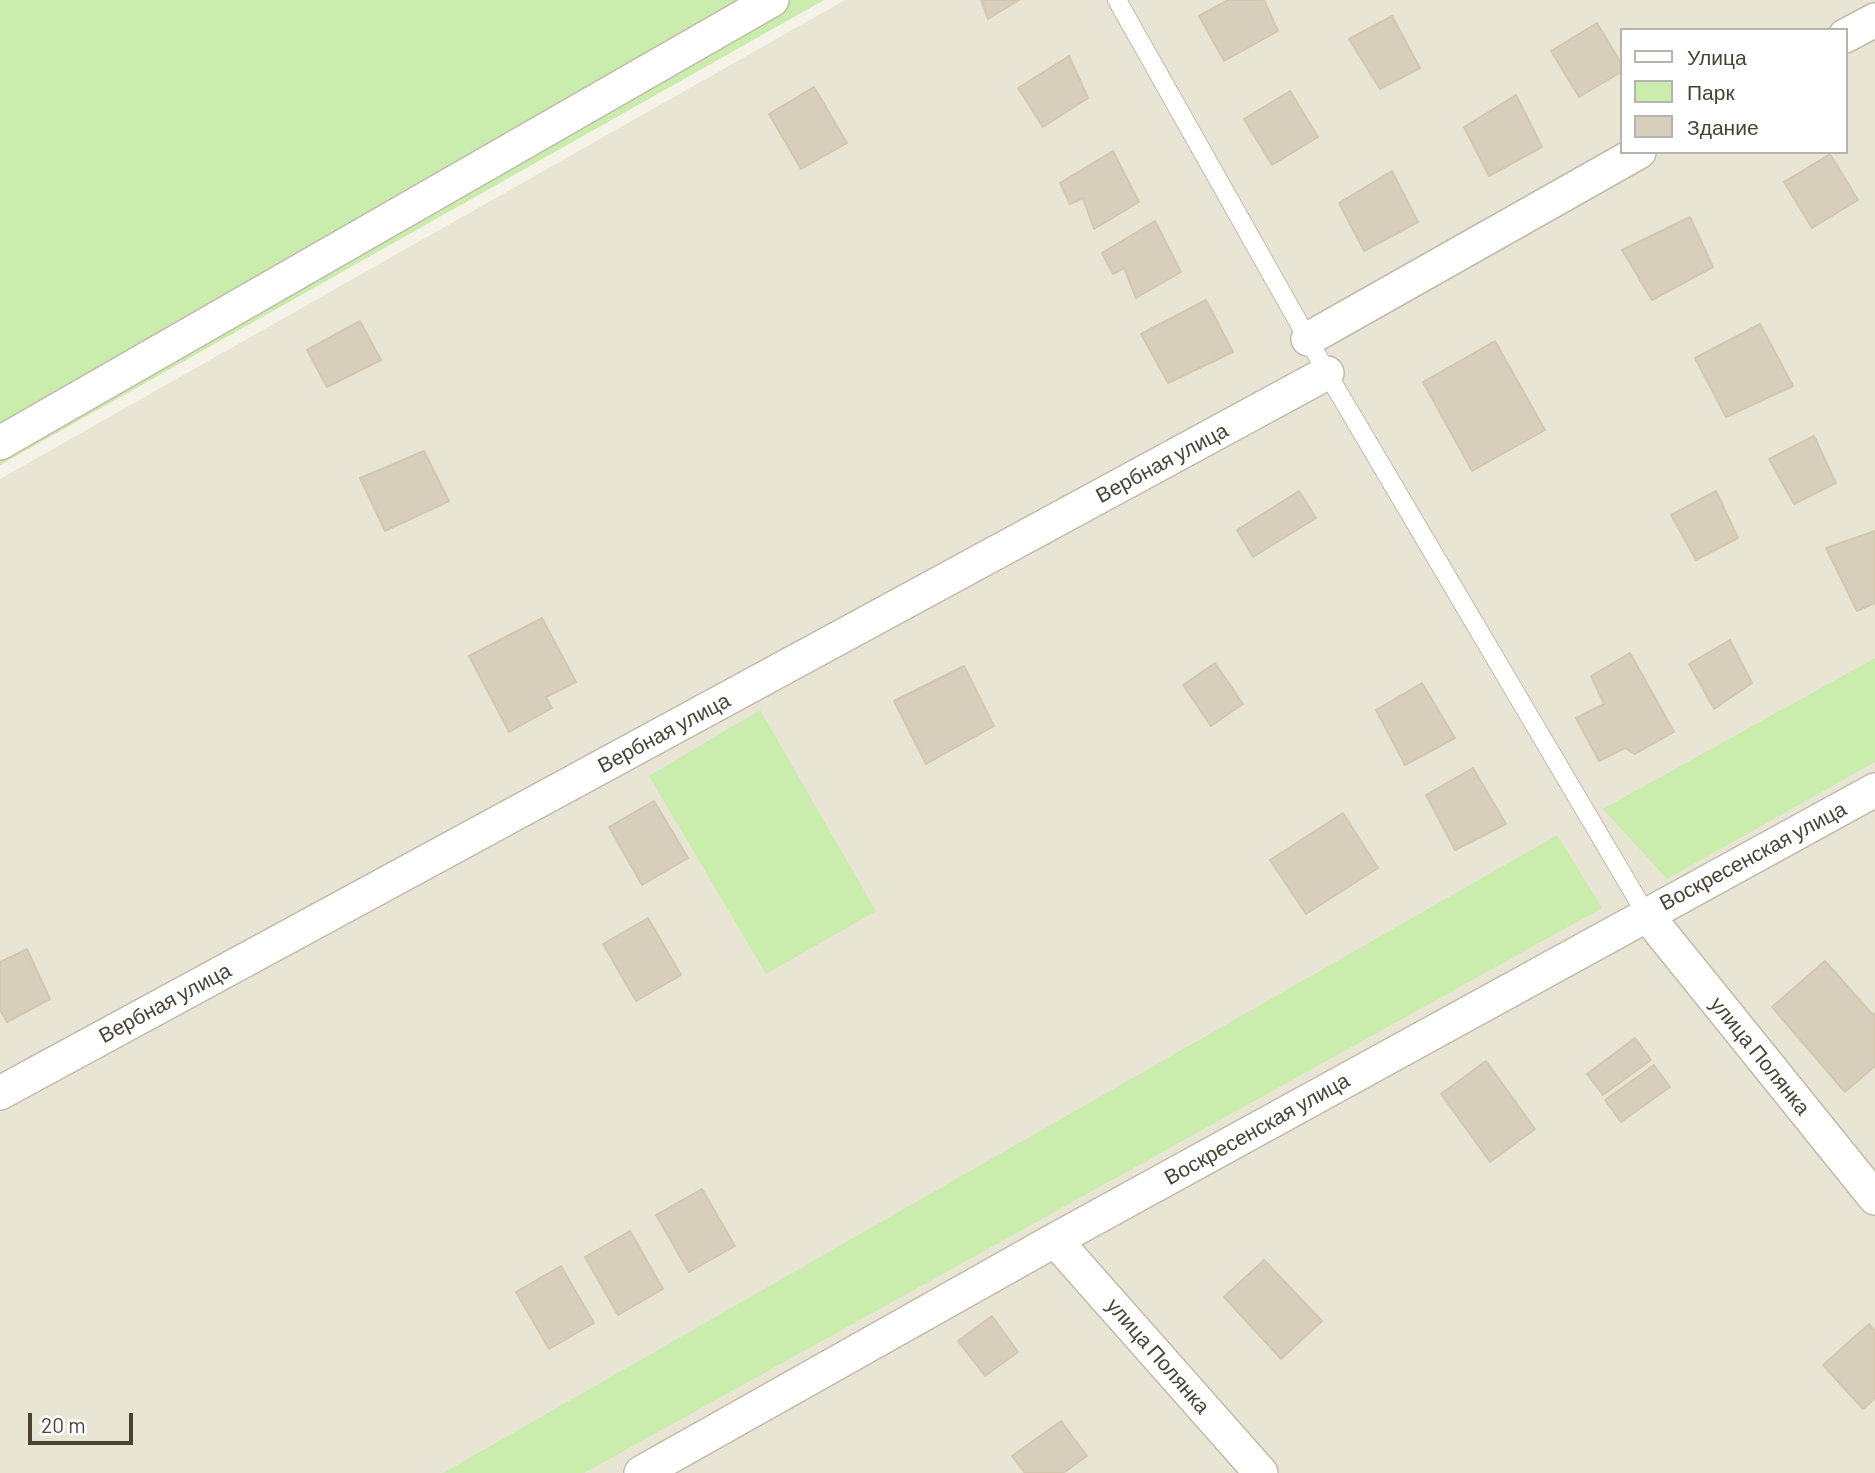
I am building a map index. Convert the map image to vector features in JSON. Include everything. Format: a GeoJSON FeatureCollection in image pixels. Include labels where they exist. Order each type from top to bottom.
{"type":"FeatureCollection","features":[{"type":"Feature","properties":{"kind":"street"},"geometry":{"type":"LineString","coordinates":[[0,443],[772,0]]}},
{"type":"Feature","properties":{"kind":"street"},"geometry":{"type":"LineString","coordinates":[[1847,35],[1875,20]]}},
{"type":"Feature","properties":{"kind":"street"},"geometry":{"type":"LineString","coordinates":[[1308,339],[1635,154]]}},
{"type":"Feature","properties":{"kind":"street","name":"Вербная улица"},"geometry":{"type":"LineString","coordinates":[[0,1093],[1327,373]]}},
{"type":"Feature","properties":{"kind":"street","name":"Воскресенская улица"},"geometry":{"type":"LineString","coordinates":[[641,1473],[1055,1240],[1875,790]]}},
{"type":"Feature","properties":{"kind":"street","name":"улица Полянка"},"geometry":{"type":"LineString","coordinates":[[1646,914],[1875,1198]]}},
{"type":"Feature","properties":{"kind":"street","name":"улица Полянка"},"geometry":{"type":"LineString","coordinates":[[1055,1240],[1261,1473]]}},
{"type":"Feature","properties":{"kind":"lane"},"geometry":{"type":"LineString","coordinates":[[1117,0],[1327,373],[1646,914]]}},
{"type":"Feature","properties":{"kind":"shaded area"},"geometry":{"type":"Polygon","coordinates":[[[845,0],[1875,0],[1875,1473],[0,1473],[0,479],[845,0]]]}},
{"type":"Feature","properties":{"kind":"green space"},"geometry":{"type":"Polygon","coordinates":[[[0,0],[824,0],[0,465],[0,0]]]}},
{"type":"Feature","properties":{"kind":"green space"},"geometry":{"type":"Polygon","coordinates":[[[1875,658],[1875,762],[1667,879],[1603,809],[1875,658]]]}},
{"type":"Feature","properties":{"kind":"green space"},"geometry":{"type":"Polygon","coordinates":[[[760,710],[876,911],[766,974],[649,776],[760,710]]]}},
{"type":"Feature","properties":{"kind":"green space"},"geometry":{"type":"Polygon","coordinates":[[[1557,835],[1602,908],[584,1473],[443,1473],[1557,835]]]}},
{"type":"Feature","properties":{"kind":"building"},"geometry":{"type":"Polygon","coordinates":[[[981,0],[1019,0],[988,19],[981,0]]]}},
{"type":"Feature","properties":{"kind":"building"},"geometry":{"type":"Polygon","coordinates":[[[1228,0],[1264,0],[1278,31],[1224,61],[1199,16],[1228,0]]]}},
{"type":"Feature","properties":{"kind":"building"},"geometry":{"type":"Polygon","coordinates":[[[1392,16],[1420,68],[1380,89],[1349,39],[1392,16]]]}},
{"type":"Feature","properties":{"kind":"building"},"geometry":{"type":"Polygon","coordinates":[[[1597,23],[1619,60],[1619,73],[1579,97],[1551,51],[1597,23]]]}},
{"type":"Feature","properties":{"kind":"building"},"geometry":{"type":"Polygon","coordinates":[[[1069,56],[1088,98],[1043,127],[1018,88],[1069,56]]]}},
{"type":"Feature","properties":{"kind":"building"},"geometry":{"type":"Polygon","coordinates":[[[814,87],[847,143],[801,169],[769,114],[814,87]]]}},
{"type":"Feature","properties":{"kind":"building"},"geometry":{"type":"Polygon","coordinates":[[[1290,91],[1318,137],[1272,165],[1244,119],[1290,91]]]}},
{"type":"Feature","properties":{"kind":"building"},"geometry":{"type":"Polygon","coordinates":[[[1516,95],[1542,147],[1489,176],[1464,127],[1516,95]]]}},
{"type":"Feature","properties":{"kind":"building"},"geometry":{"type":"Polygon","coordinates":[[[1113,151],[1139,202],[1094,229],[1083,198],[1070,204],[1060,183],[1113,151]]]}},
{"type":"Feature","properties":{"kind":"building"},"geometry":{"type":"Polygon","coordinates":[[[1830,154],[1858,200],[1812,228],[1784,182],[1830,154]]]}},
{"type":"Feature","properties":{"kind":"building"},"geometry":{"type":"Polygon","coordinates":[[[1392,171],[1418,222],[1364,251],[1339,203],[1392,171]]]}},
{"type":"Feature","properties":{"kind":"building"},"geometry":{"type":"Polygon","coordinates":[[[1690,217],[1713,267],[1652,300],[1622,250],[1690,217]]]}},
{"type":"Feature","properties":{"kind":"building"},"geometry":{"type":"Polygon","coordinates":[[[1155,221],[1181,272],[1136,298],[1124,268],[1113,274],[1102,253],[1155,221]]]}},
{"type":"Feature","properties":{"kind":"building"},"geometry":{"type":"Polygon","coordinates":[[[1206,300],[1233,352],[1168,383],[1141,334],[1206,300]]]}},
{"type":"Feature","properties":{"kind":"building"},"geometry":{"type":"Polygon","coordinates":[[[360,321],[381,360],[327,387],[307,350],[360,321]]]}},
{"type":"Feature","properties":{"kind":"building"},"geometry":{"type":"Polygon","coordinates":[[[1760,324],[1793,386],[1726,417],[1695,358],[1760,324]]]}},
{"type":"Feature","properties":{"kind":"building"},"geometry":{"type":"Polygon","coordinates":[[[1495,341],[1545,430],[1472,471],[1423,382],[1495,341]]]}},
{"type":"Feature","properties":{"kind":"building"},"geometry":{"type":"Polygon","coordinates":[[[1814,436],[1836,483],[1794,504],[1769,459],[1814,436]]]}},
{"type":"Feature","properties":{"kind":"building"},"geometry":{"type":"Polygon","coordinates":[[[424,451],[449,501],[385,531],[360,478],[424,451]]]}},
{"type":"Feature","properties":{"kind":"building"},"geometry":{"type":"Polygon","coordinates":[[[1299,491],[1316,518],[1253,557],[1237,530],[1299,491]]]}},
{"type":"Feature","properties":{"kind":"building"},"geometry":{"type":"Polygon","coordinates":[[[1716,491],[1738,538],[1696,560],[1671,515],[1716,491]]]}},
{"type":"Feature","properties":{"kind":"building"},"geometry":{"type":"Polygon","coordinates":[[[1875,531],[1875,603],[1857,611],[1826,548],[1875,531]]]}},
{"type":"Feature","properties":{"kind":"building"},"geometry":{"type":"Polygon","coordinates":[[[542,618],[576,682],[546,697],[552,708],[509,732],[469,656],[542,618]]]}},
{"type":"Feature","properties":{"kind":"building"},"geometry":{"type":"Polygon","coordinates":[[[1730,640],[1752,683],[1714,709],[1689,664],[1730,640]]]}},
{"type":"Feature","properties":{"kind":"building"},"geometry":{"type":"Polygon","coordinates":[[[1630,653],[1674,732],[1635,754],[1625,748],[1599,761],[1576,718],[1604,704],[1591,676],[1630,653]]]}},
{"type":"Feature","properties":{"kind":"building"},"geometry":{"type":"Polygon","coordinates":[[[1215,663],[1243,704],[1211,726],[1183,685],[1215,663]]]}},
{"type":"Feature","properties":{"kind":"building"},"geometry":{"type":"Polygon","coordinates":[[[964,666],[994,726],[926,764],[894,701],[964,666]]]}},
{"type":"Feature","properties":{"kind":"building"},"geometry":{"type":"Polygon","coordinates":[[[1422,683],[1455,738],[1405,765],[1376,710],[1422,683]]]}},
{"type":"Feature","properties":{"kind":"building"},"geometry":{"type":"Polygon","coordinates":[[[1473,768],[1506,824],[1455,850],[1426,795],[1473,768]]]}},
{"type":"Feature","properties":{"kind":"building"},"geometry":{"type":"Polygon","coordinates":[[[654,801],[688,858],[642,885],[609,827],[654,801]]]}},
{"type":"Feature","properties":{"kind":"building"},"geometry":{"type":"Polygon","coordinates":[[[1343,813],[1378,868],[1306,914],[1270,860],[1343,813]]]}},
{"type":"Feature","properties":{"kind":"building"},"geometry":{"type":"Polygon","coordinates":[[[648,918],[681,975],[636,1001],[603,944],[648,918]]]}},
{"type":"Feature","properties":{"kind":"building"},"geometry":{"type":"Polygon","coordinates":[[[27,949],[50,999],[7,1022],[0,1010],[0,962],[27,949]]]}},
{"type":"Feature","properties":{"kind":"building"},"geometry":{"type":"Polygon","coordinates":[[[1825,961],[1873,1015],[1875,1013],[1875,1066],[1845,1092],[1772,1007],[1825,961]]]}},
{"type":"Feature","properties":{"kind":"building"},"geometry":{"type":"Polygon","coordinates":[[[1635,1038],[1651,1060],[1603,1095],[1587,1074],[1635,1038]]]}},
{"type":"Feature","properties":{"kind":"building"},"geometry":{"type":"Polygon","coordinates":[[[1486,1061],[1535,1129],[1490,1162],[1441,1094],[1486,1061]]]}},
{"type":"Feature","properties":{"kind":"building"},"geometry":{"type":"Polygon","coordinates":[[[1654,1065],[1670,1087],[1621,1122],[1605,1100],[1654,1065]]]}},
{"type":"Feature","properties":{"kind":"building"},"geometry":{"type":"Polygon","coordinates":[[[702,1189],[735,1246],[689,1272],[656,1215],[702,1189]]]}},
{"type":"Feature","properties":{"kind":"building"},"geometry":{"type":"Polygon","coordinates":[[[630,1231],[663,1289],[618,1315],[585,1257],[630,1231]]]}},
{"type":"Feature","properties":{"kind":"building"},"geometry":{"type":"Polygon","coordinates":[[[1264,1260],[1322,1321],[1281,1359],[1224,1297],[1264,1260]]]}},
{"type":"Feature","properties":{"kind":"building"},"geometry":{"type":"Polygon","coordinates":[[[561,1266],[594,1323],[549,1349],[516,1292],[561,1266]]]}},
{"type":"Feature","properties":{"kind":"building"},"geometry":{"type":"Polygon","coordinates":[[[992,1316],[1018,1352],[985,1376],[958,1341],[992,1316]]]}},
{"type":"Feature","properties":{"kind":"building"},"geometry":{"type":"Polygon","coordinates":[[[1869,1324],[1875,1331],[1875,1398],[1863,1409],[1823,1365],[1869,1324]]]}},
{"type":"Feature","properties":{"kind":"building"},"geometry":{"type":"Polygon","coordinates":[[[1061,1421],[1087,1456],[1063,1473],[1025,1473],[1012,1456],[1061,1421]]]}}]}
